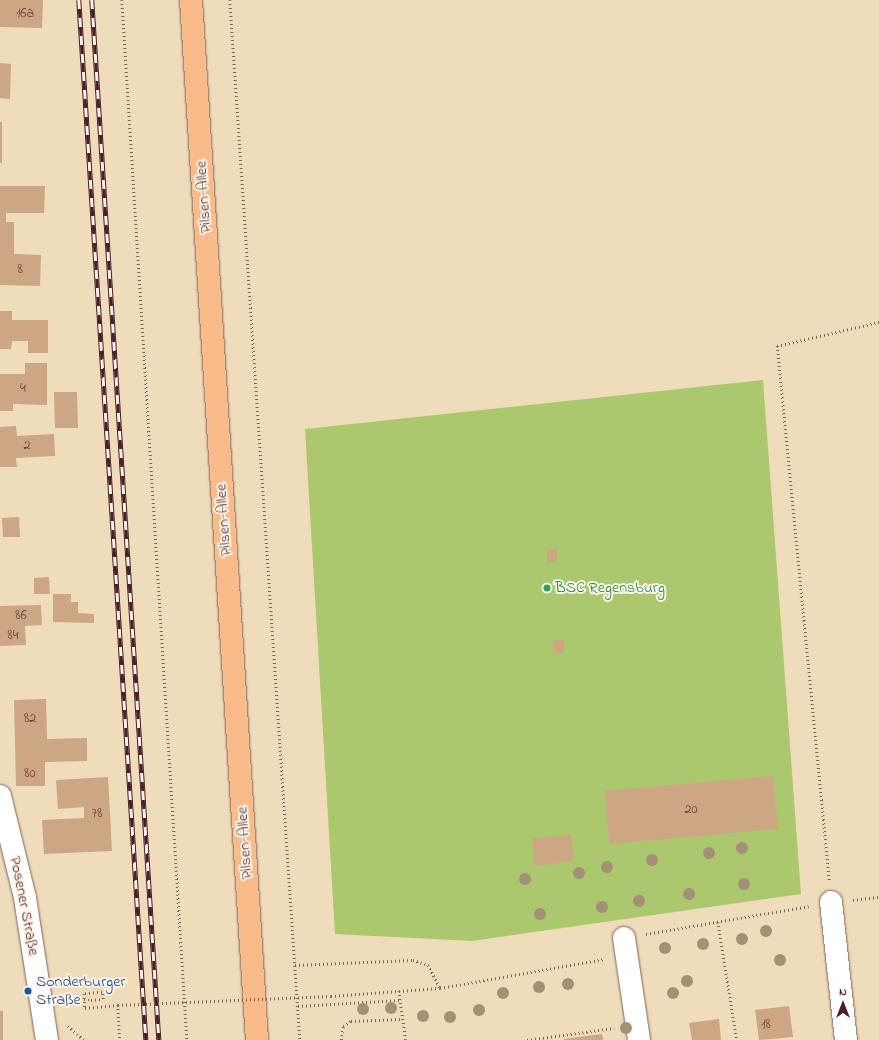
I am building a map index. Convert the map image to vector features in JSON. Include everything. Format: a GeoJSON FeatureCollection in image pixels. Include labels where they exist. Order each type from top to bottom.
{"type":"FeatureCollection","features":[{"type":"Feature","properties":{"kind":"main road","name":"Pilsen-Allee"},"geometry":{"type":"LineString","coordinates":[[191,0],[257,1040]]}},
{"type":"Feature","properties":{"kind":"street","name":"Posener Straße"},"geometry":{"type":"LineString","coordinates":[[0,796],[25,898],[48,1040]]}},
{"type":"Feature","properties":{"kind":"street"},"geometry":{"type":"LineString","coordinates":[[831,902],[846,1040]]}},
{"type":"Feature","properties":{"kind":"street"},"geometry":{"type":"LineString","coordinates":[[625,947],[640,1040]]}},
{"type":"Feature","properties":{"kind":"path"},"geometry":{"type":"LineString","coordinates":[[122,0],[187,1040]]}},
{"type":"Feature","properties":{"kind":"path"},"geometry":{"type":"LineString","coordinates":[[230,0],[300,1040]]}},
{"type":"Feature","properties":{"kind":"path"},"geometry":{"type":"LineString","coordinates":[[80,1000],[91,1000],[102,999],[102,992],[84,994],[85,1008],[118,1005],[331,996],[440,988],[625,947],[718,922],[831,902],[777,346],[879,322]]}},
{"type":"Feature","properties":{"kind":"path"},"geometry":{"type":"LineString","coordinates":[[718,922],[737,1040]]}},
{"type":"Feature","properties":{"kind":"path"},"geometry":{"type":"LineString","coordinates":[[295,965],[413,960],[428,965],[440,988]]}},
{"type":"Feature","properties":{"kind":"path"},"geometry":{"type":"LineString","coordinates":[[399,991],[406,1040]]}},
{"type":"Feature","properties":{"kind":"path"},"geometry":{"type":"LineString","coordinates":[[298,1006],[400,1000]]}},
{"type":"Feature","properties":{"kind":"path"},"geometry":{"type":"LineString","coordinates":[[118,1005],[120,1040]]}},
{"type":"Feature","properties":{"kind":"path"},"geometry":{"type":"LineString","coordinates":[[341,1040],[343,1026],[351,1021],[403,1019]]}},
{"type":"Feature","properties":{"kind":"path"},"geometry":{"type":"LineString","coordinates":[[527,1040],[614,1027]]}},
{"type":"Feature","properties":{"kind":"green space","name":"BSC Regensburg"},"geometry":{"type":"Polygon","coordinates":[[[763,380],[801,894],[472,941],[335,934],[305,429],[763,380]]]}},
{"type":"Feature","properties":{"kind":"building"},"geometry":{"type":"Polygon","coordinates":[[[0,0],[43,0],[42,28],[0,27],[0,0]]]}},
{"type":"Feature","properties":{"kind":"building"},"geometry":{"type":"Polygon","coordinates":[[[0,63],[11,64],[10,99],[0,98],[0,63]]]}},
{"type":"Feature","properties":{"kind":"building"},"geometry":{"type":"Polygon","coordinates":[[[0,122],[2,122],[2,163],[0,163],[0,122]]]}},
{"type":"Feature","properties":{"kind":"building"},"geometry":{"type":"Polygon","coordinates":[[[0,186],[45,186],[44,213],[6,213],[6,222],[14,222],[14,254],[41,255],[40,286],[0,285],[0,186]]]}},
{"type":"Feature","properties":{"kind":"building"},"geometry":{"type":"Polygon","coordinates":[[[0,311],[12,311],[12,320],[48,320],[48,353],[28,353],[28,341],[12,341],[11,349],[0,349],[0,311]]]}},
{"type":"Feature","properties":{"kind":"building"},"geometry":{"type":"Polygon","coordinates":[[[25,363],[47,363],[47,405],[13,404],[13,411],[0,411],[0,374],[25,374],[25,363]]]}},
{"type":"Feature","properties":{"kind":"building"},"geometry":{"type":"Polygon","coordinates":[[[54,392],[77,392],[78,428],[55,428],[54,392]]]}},
{"type":"Feature","properties":{"kind":"building"},"geometry":{"type":"Polygon","coordinates":[[[16,426],[17,436],[54,434],[55,456],[16,458],[17,467],[0,467],[0,427],[16,426]]]}},
{"type":"Feature","properties":{"kind":"building"},"geometry":{"type":"Polygon","coordinates":[[[19,517],[20,537],[3,537],[2,518],[19,517]]]}},
{"type":"Feature","properties":{"kind":"building"},"geometry":{"type":"Polygon","coordinates":[[[557,549],[557,561],[547,562],[547,550],[557,549]]]}},
{"type":"Feature","properties":{"kind":"building"},"geometry":{"type":"Polygon","coordinates":[[[49,577],[50,594],[34,594],[34,578],[49,577]]]}},
{"type":"Feature","properties":{"kind":"building"},"geometry":{"type":"Polygon","coordinates":[[[53,594],[71,594],[71,602],[78,602],[78,613],[94,614],[94,623],[53,622],[53,594]]]}},
{"type":"Feature","properties":{"kind":"building"},"geometry":{"type":"Polygon","coordinates":[[[41,605],[42,625],[25,626],[26,645],[0,646],[0,606],[41,605]]]}},
{"type":"Feature","properties":{"kind":"building"},"geometry":{"type":"Polygon","coordinates":[[[553,640],[564,640],[564,653],[553,653],[553,640]]]}},
{"type":"Feature","properties":{"kind":"building"},"geometry":{"type":"Polygon","coordinates":[[[46,699],[47,739],[87,738],[87,761],[45,762],[45,786],[16,786],[14,700],[46,699]]]}},
{"type":"Feature","properties":{"kind":"building"},"geometry":{"type":"Polygon","coordinates":[[[773,776],[778,829],[609,844],[605,791],[773,776]]]}},
{"type":"Feature","properties":{"kind":"building"},"geometry":{"type":"Polygon","coordinates":[[[108,777],[112,851],[44,854],[42,820],[84,818],[84,807],[58,809],[56,780],[108,777]]]}},
{"type":"Feature","properties":{"kind":"building"},"geometry":{"type":"Polygon","coordinates":[[[571,834],[574,861],[535,866],[532,839],[571,834]]]}},
{"type":"Feature","properties":{"kind":"building"},"geometry":{"type":"Polygon","coordinates":[[[789,1006],[793,1037],[759,1040],[755,1010],[789,1006]]]}},
{"type":"Feature","properties":{"kind":"building"},"geometry":{"type":"Polygon","coordinates":[[[0,1011],[3,1011],[3,1040],[0,1040],[0,1011]]]}},
{"type":"Feature","properties":{"kind":"building"},"geometry":{"type":"Polygon","coordinates":[[[719,1019],[721,1040],[692,1040],[689,1023],[719,1019]]]}},
{"type":"Feature","properties":{"kind":"building"},"geometry":{"type":"Polygon","coordinates":[[[602,1034],[603,1040],[564,1040],[564,1039],[602,1034]]]}},
{"type":"Feature","properties":{"kind":"railway"},"geometry":{"type":"LineString","coordinates":[[79,0],[146,1040]]}},
{"type":"Feature","properties":{"kind":"railway"},"geometry":{"type":"LineString","coordinates":[[92,0],[159,1040]]}},
{"type":"Feature","properties":{"kind":"place","name":"BSC Regensburg"},"geometry":{"type":"Point","coordinates":[547,588]}},
{"type":"Feature","properties":{"kind":"place","name":"Sonderburger Straße"},"geometry":{"type":"Point","coordinates":[28,991]}}]}
